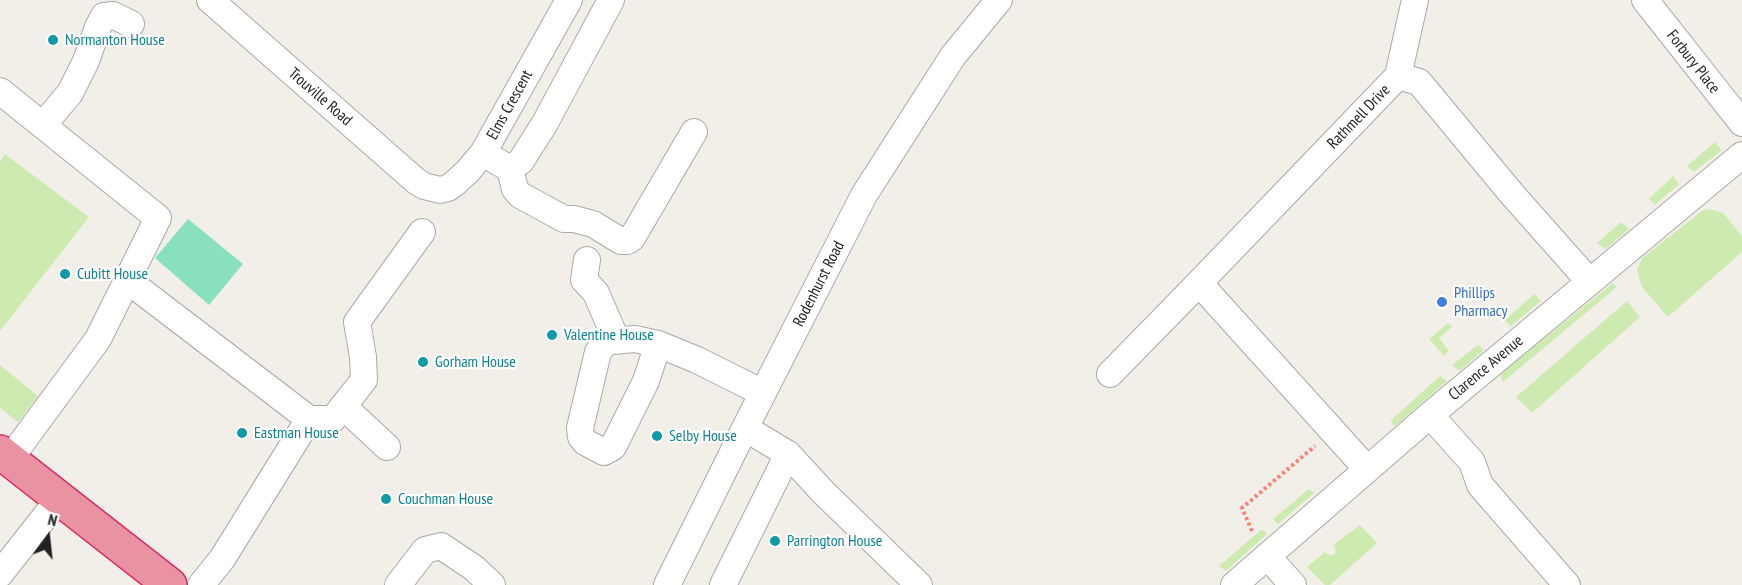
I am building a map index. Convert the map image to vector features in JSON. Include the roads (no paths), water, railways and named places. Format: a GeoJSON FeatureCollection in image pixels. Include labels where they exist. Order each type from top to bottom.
{"type":"FeatureCollection","features":[{"type":"Feature","properties":{"kind":"highway"},"geometry":{"type":"LineString","coordinates":[[5,456],[170,585]]}},
{"type":"Feature","properties":{"kind":"street","name":"Trouville Road"},"geometry":{"type":"LineString","coordinates":[[210,0],[416,181],[433,189]]}},
{"type":"Feature","properties":{"kind":"street","name":"Elms Crescent"},"geometry":{"type":"LineString","coordinates":[[433,189],[448,188],[455,183],[483,153],[569,0]]}},
{"type":"Feature","properties":{"kind":"street"},"geometry":{"type":"LineString","coordinates":[[510,169],[522,161],[545,123],[611,0]]}},
{"type":"Feature","properties":{"kind":"street","name":"Rodenhurst Road"},"geometry":{"type":"LineString","coordinates":[[668,585],[864,195],[953,56],[999,0]]}},
{"type":"Feature","properties":{"kind":"street"},"geometry":{"type":"LineString","coordinates":[[1398,76],[1415,0]]}},
{"type":"Feature","properties":{"kind":"street","name":"Forbury Place"},"geometry":{"type":"LineString","coordinates":[[1645,0],[1742,123]]}},
{"type":"Feature","properties":{"kind":"street"},"geometry":{"type":"LineString","coordinates":[[43,125],[70,93],[104,16],[113,15],[131,24]]}},
{"type":"Feature","properties":{"kind":"street","name":"Rathmell Drive"},"geometry":{"type":"LineString","coordinates":[[1110,374],[1398,76],[1419,82],[1511,193],[1589,281]]}},
{"type":"Feature","properties":{"kind":"street"},"geometry":{"type":"LineString","coordinates":[[0,91],[158,218],[98,339],[5,456]]}},
{"type":"Feature","properties":{"kind":"street"},"geometry":{"type":"LineString","coordinates":[[483,153],[510,169],[515,189],[520,195],[564,219],[593,224],[621,241],[627,241],[632,238],[694,132]]}},
{"type":"Feature","properties":{"kind":"street","name":"Clarence Avenue"},"geometry":{"type":"LineString","coordinates":[[1234,585],[1430,415],[1742,155]]}},
{"type":"Feature","properties":{"kind":"street"},"geometry":{"type":"LineString","coordinates":[[127,280],[309,419],[333,419],[364,380],[357,322],[422,232]]}},
{"type":"Feature","properties":{"kind":"street"},"geometry":{"type":"LineString","coordinates":[[587,260],[584,280],[596,293],[612,330],[612,341]]}},
{"type":"Feature","properties":{"kind":"street"},"geometry":{"type":"LineString","coordinates":[[1199,283],[1367,469]]}},
{"type":"Feature","properties":{"kind":"street"},"geometry":{"type":"LineString","coordinates":[[658,344],[646,381],[613,447],[604,452],[585,442],[581,437],[580,428],[598,352],[605,343],[612,341],[634,339],[658,344],[697,360],[763,393]]}},
{"type":"Feature","properties":{"kind":"street"},"geometry":{"type":"LineString","coordinates":[[343,406],[387,447]]}},
{"type":"Feature","properties":{"kind":"street"},"geometry":{"type":"LineString","coordinates":[[1430,415],[1472,462],[1480,485],[1567,585]]}},
{"type":"Feature","properties":{"kind":"street"},"geometry":{"type":"LineString","coordinates":[[201,585],[222,559],[309,419]]}},
{"type":"Feature","properties":{"kind":"street"},"geometry":{"type":"LineString","coordinates":[[745,428],[788,454],[919,585]]}},
{"type":"Feature","properties":{"kind":"street"},"geometry":{"type":"LineString","coordinates":[[723,585],[788,454]]}},
{"type":"Feature","properties":{"kind":"street"},"geometry":{"type":"LineString","coordinates":[[0,574],[59,499]]}},
{"type":"Feature","properties":{"kind":"street"},"geometry":{"type":"LineString","coordinates":[[398,585],[425,550],[441,546],[474,568],[492,585]]}},
{"type":"Feature","properties":{"kind":"street"},"geometry":{"type":"LineString","coordinates":[[1267,556],[1293,585]]}},
{"type":"Feature","properties":{"kind":"place","name":"Normanton House"},"geometry":{"type":"Point","coordinates":[53,40]}},
{"type":"Feature","properties":{"kind":"place","name":"Cubitt House"},"geometry":{"type":"Point","coordinates":[65,274]}},
{"type":"Feature","properties":{"kind":"place","name":"Phillips Pharmacy"},"geometry":{"type":"Point","coordinates":[1442,302]}},
{"type":"Feature","properties":{"kind":"place","name":"Valentine House"},"geometry":{"type":"Point","coordinates":[552,335]}},
{"type":"Feature","properties":{"kind":"place","name":"Gorham House"},"geometry":{"type":"Point","coordinates":[423,362]}},
{"type":"Feature","properties":{"kind":"place","name":"Eastman House"},"geometry":{"type":"Point","coordinates":[242,433]}},
{"type":"Feature","properties":{"kind":"place","name":"Selby House"},"geometry":{"type":"Point","coordinates":[657,436]}},
{"type":"Feature","properties":{"kind":"place","name":"Couchman House"},"geometry":{"type":"Point","coordinates":[386,499]}},
{"type":"Feature","properties":{"kind":"place","name":"Parrington House"},"geometry":{"type":"Point","coordinates":[775,541]}}]}
